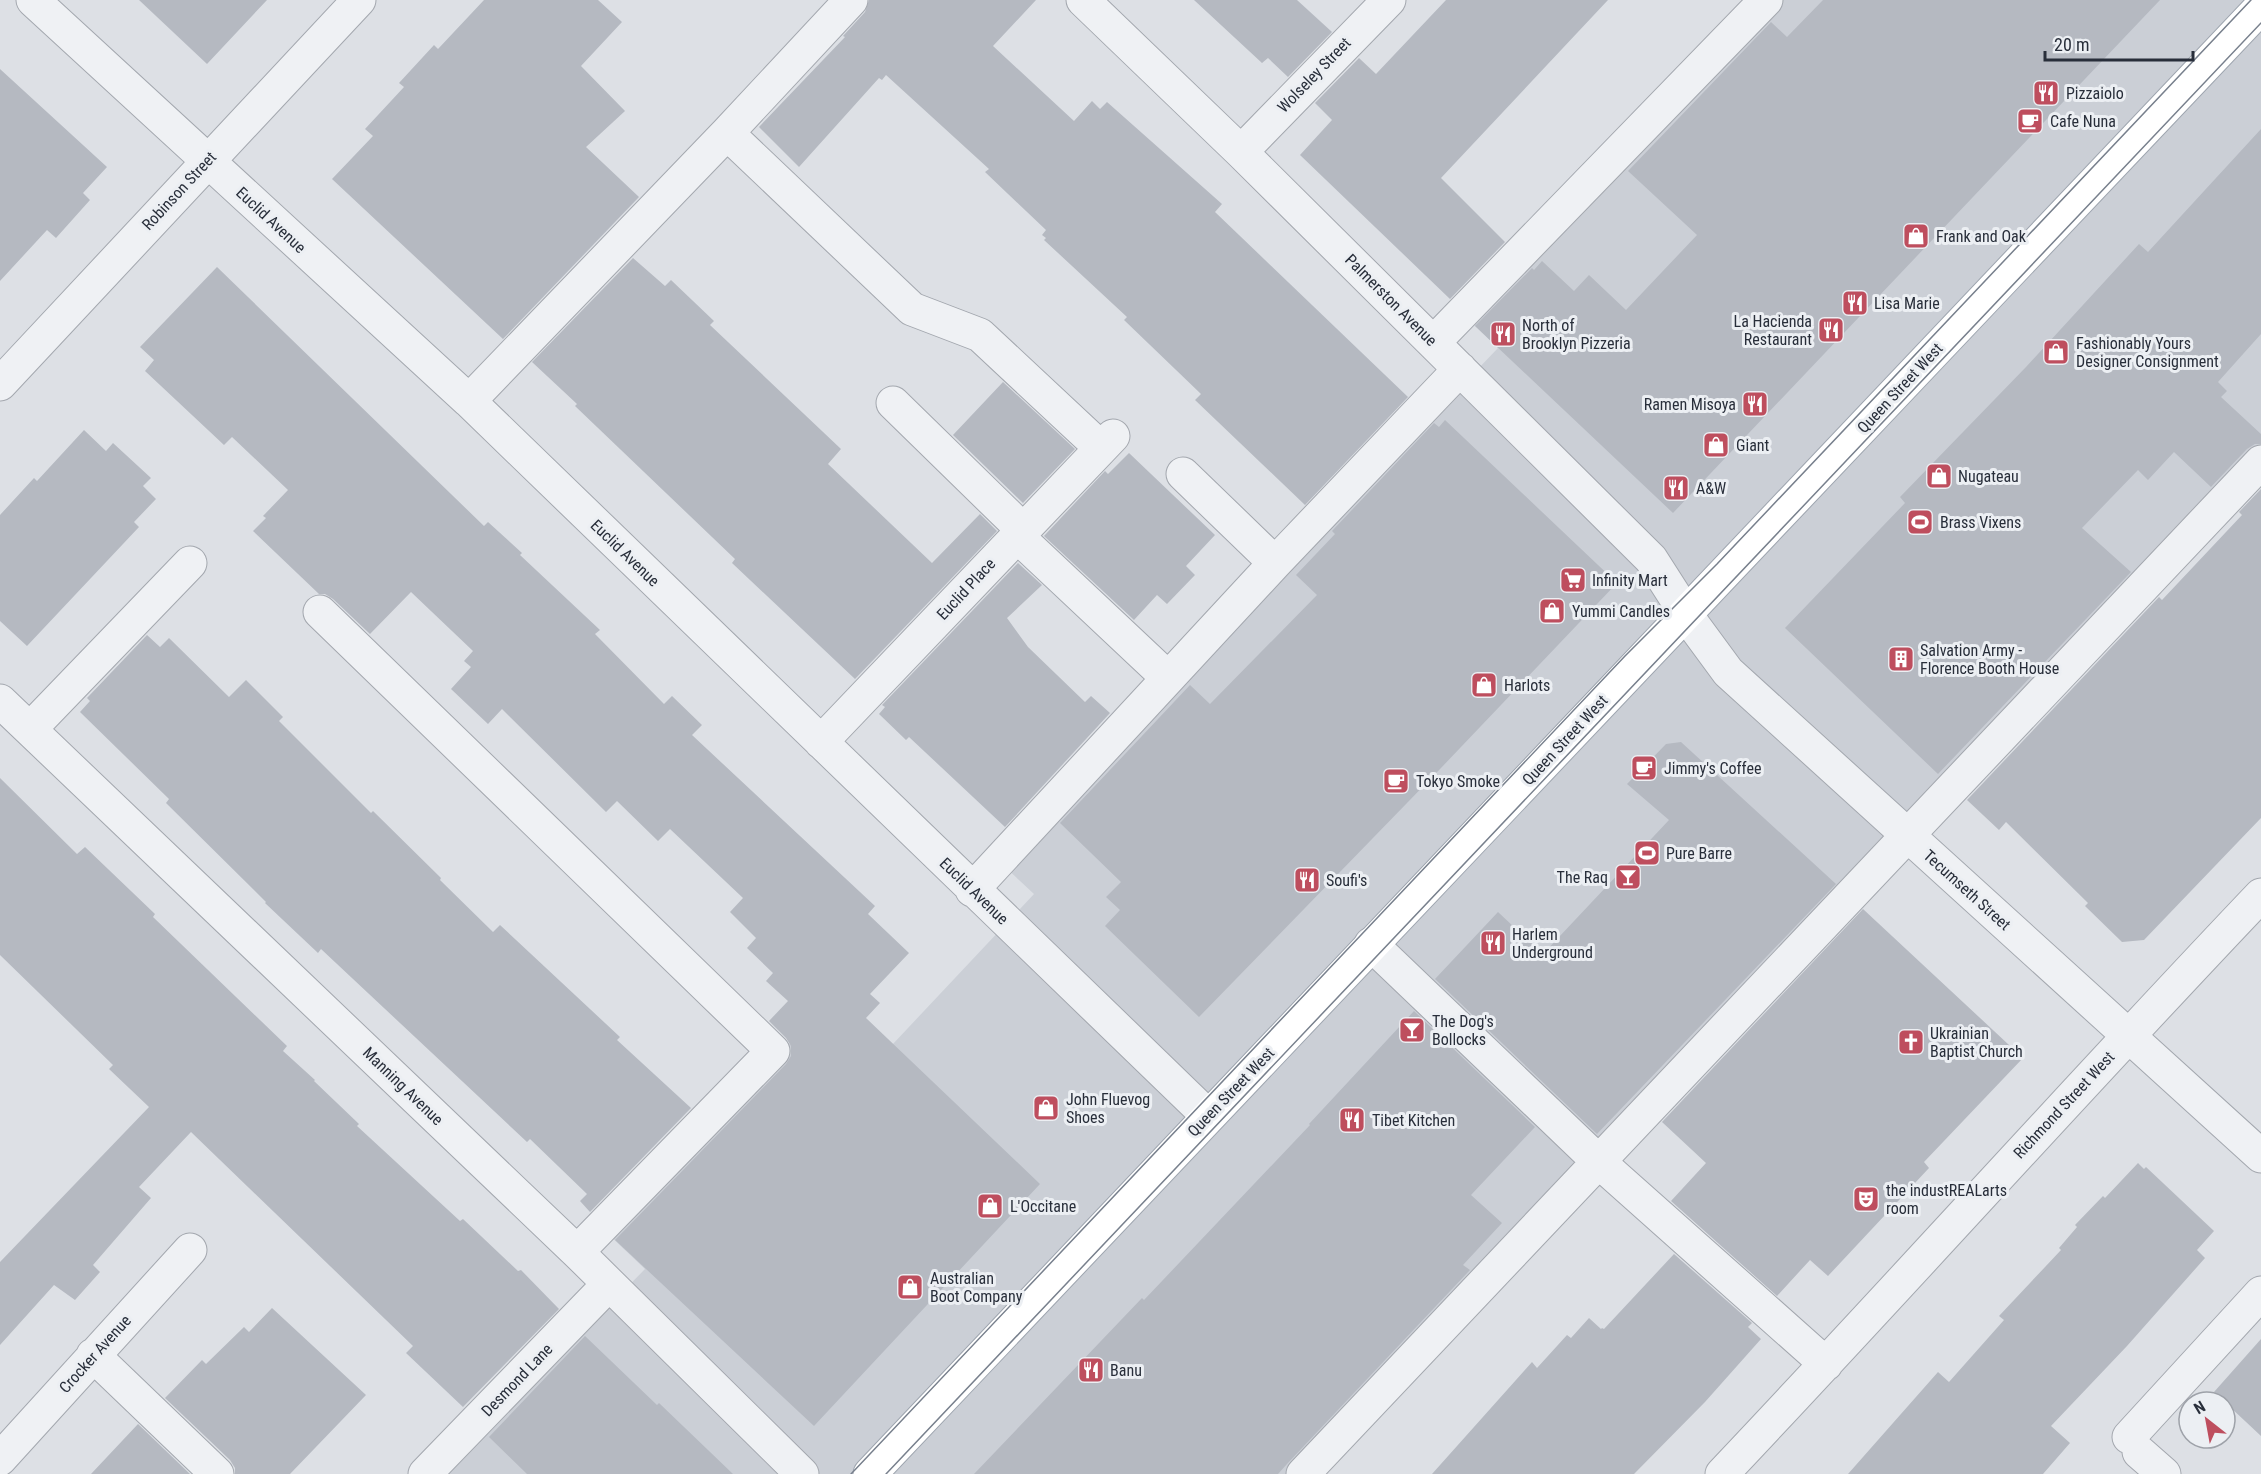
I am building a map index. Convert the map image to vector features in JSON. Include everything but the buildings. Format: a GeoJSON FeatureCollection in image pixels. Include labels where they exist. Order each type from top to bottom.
{"type":"FeatureCollection","features":[{"type":"Feature","properties":{"kind":"main road","name":"Queen Street West"},"geometry":{"type":"LineString","coordinates":[[870,1474],[2261,7]]}},
{"type":"Feature","properties":{"kind":"street","name":"Euclid Avenue"},"geometry":{"type":"LineString","coordinates":[[33,0],[469,401],[1208,1116]]}},
{"type":"Feature","properties":{"kind":"street","name":"Robinson Street"},"geometry":{"type":"LineString","coordinates":[[0,384],[359,0]]}},
{"type":"Feature","properties":{"kind":"street"},"geometry":{"type":"LineString","coordinates":[[469,401],[727,133],[851,0]]}},
{"type":"Feature","properties":{"kind":"street","name":"Palmerston Avenue"},"geometry":{"type":"LineString","coordinates":[[1083,0],[1241,152],[1651,559],[1686,613]]}},
{"type":"Feature","properties":{"kind":"street","name":"Wolseley Street"},"geometry":{"type":"LineString","coordinates":[[1241,152],[1389,0]]}},
{"type":"Feature","properties":{"kind":"street"},"geometry":{"type":"LineString","coordinates":[[1434,342],[1766,0]]}},
{"type":"Feature","properties":{"kind":"street","name":"Euclid Place"},"geometry":{"type":"LineString","coordinates":[[727,133],[912,309],[980,335],[1107,442],[821,742]]}},
{"type":"Feature","properties":{"kind":"street"},"geometry":{"type":"LineString","coordinates":[[972,890],[1275,563],[1460,369]]}},
{"type":"Feature","properties":{"kind":"street"},"geometry":{"type":"LineString","coordinates":[[893,403],[1019,532],[1168,678]]}},
{"type":"Feature","properties":{"kind":"street"},"geometry":{"type":"LineString","coordinates":[[1303,1474],[2261,462]]}},
{"type":"Feature","properties":{"kind":"street"},"geometry":{"type":"LineString","coordinates":[[1183,474],[1275,563]]}},
{"type":"Feature","properties":{"kind":"street"},"geometry":{"type":"LineString","coordinates":[[30,729],[190,563]]}},
{"type":"Feature","properties":{"kind":"street"},"geometry":{"type":"LineString","coordinates":[[320,612],[773,1051],[577,1252]]}},
{"type":"Feature","properties":{"kind":"street","name":"Tecumseth Street"},"geometry":{"type":"LineString","coordinates":[[1686,613],[1728,672],[2261,1156]]}},
{"type":"Feature","properties":{"kind":"street","name":"Manning Avenue"},"geometry":{"type":"LineString","coordinates":[[0,701],[577,1252],[802,1474]]}},
{"type":"Feature","properties":{"kind":"street","name":"Richmond Street West"},"geometry":{"type":"LineString","coordinates":[[1722,1474],[2127,1036],[2261,895]]}},
{"type":"Feature","properties":{"kind":"street"},"geometry":{"type":"LineString","coordinates":[[1371,944],[1599,1162],[1826,1364]]}},
{"type":"Feature","properties":{"kind":"street","name":"Crocker Avenue"},"geometry":{"type":"LineString","coordinates":[[0,1459],[190,1250]]}},
{"type":"Feature","properties":{"kind":"street","name":"Desmond Lane"},"geometry":{"type":"LineString","coordinates":[[425,1474],[608,1285]]}},
{"type":"Feature","properties":{"kind":"street"},"geometry":{"type":"LineString","coordinates":[[2164,1474],[2134,1444],[2261,1293]]}},
{"type":"Feature","properties":{"kind":"street"},"geometry":{"type":"LineString","coordinates":[[93,1355],[217,1474]]}},
{"type":"Feature","properties":{"kind":"shaded area"},"geometry":{"type":"Polygon","coordinates":[[[1779,0],[2261,0],[2261,475],[1316,1474],[444,1474],[645,1269],[605,1231],[784,1039],[845,1095],[1034,894],[1003,865],[1498,348],[1469,320],[1779,0]]]}},
{"type":"Feature","properties":{"kind":"tram line"},"geometry":{"type":"LineString","coordinates":[[851,1474],[1625,656],[1717,564],[2251,0]]}},
{"type":"Feature","properties":{"kind":"tram line"},"geometry":{"type":"LineString","coordinates":[[886,1474],[2261,23]]}},
{"type":"Feature","properties":{"kind":"place","name":"Pizzaiolo"},"geometry":{"type":"Point","coordinates":[2046,93]}},
{"type":"Feature","properties":{"kind":"place","name":"Cafe Nuna"},"geometry":{"type":"Point","coordinates":[2030,121]}},
{"type":"Feature","properties":{"kind":"place","name":"Frank and Oak"},"geometry":{"type":"Point","coordinates":[1916,236]}},
{"type":"Feature","properties":{"kind":"place","name":"Lisa Marie"},"geometry":{"type":"Point","coordinates":[1855,303]}},
{"type":"Feature","properties":{"kind":"place","name":"La Hacienda Restaurant"},"geometry":{"type":"Point","coordinates":[1831,330]}},
{"type":"Feature","properties":{"kind":"place","name":"North of Brooklyn Pizzeria"},"geometry":{"type":"Point","coordinates":[1503,334]}},
{"type":"Feature","properties":{"kind":"place","name":"Fashionably Yours Designer Consignment"},"geometry":{"type":"Point","coordinates":[2056,352]}},
{"type":"Feature","properties":{"kind":"place","name":"Ramen Misoya"},"geometry":{"type":"Point","coordinates":[1755,404]}},
{"type":"Feature","properties":{"kind":"place","name":"Giant"},"geometry":{"type":"Point","coordinates":[1716,445]}},
{"type":"Feature","properties":{"kind":"place","name":"Nugateau"},"geometry":{"type":"Point","coordinates":[1939,476]}},
{"type":"Feature","properties":{"kind":"place","name":"A&W"},"geometry":{"type":"Point","coordinates":[1676,488]}},
{"type":"Feature","properties":{"kind":"place","name":"Brass Vixens"},"geometry":{"type":"Point","coordinates":[1920,522]}},
{"type":"Feature","properties":{"kind":"place","name":"Infinity Mart"},"geometry":{"type":"Point","coordinates":[1573,580]}},
{"type":"Feature","properties":{"kind":"place","name":"Yummi Candles"},"geometry":{"type":"Point","coordinates":[1552,611]}},
{"type":"Feature","properties":{"kind":"place","name":"Salvation Army - Florence Booth House"},"geometry":{"type":"Point","coordinates":[1901,659]}},
{"type":"Feature","properties":{"kind":"place","name":"Harlots"},"geometry":{"type":"Point","coordinates":[1484,685]}},
{"type":"Feature","properties":{"kind":"place","name":"Jimmy's Coffee"},"geometry":{"type":"Point","coordinates":[1644,768]}},
{"type":"Feature","properties":{"kind":"place","name":"Tokyo Smoke"},"geometry":{"type":"Point","coordinates":[1396,781]}},
{"type":"Feature","properties":{"kind":"place","name":"Pure Barre"},"geometry":{"type":"Point","coordinates":[1647,853]}},
{"type":"Feature","properties":{"kind":"place","name":"The Raq"},"geometry":{"type":"Point","coordinates":[1628,877]}},
{"type":"Feature","properties":{"kind":"place","name":"Soufi's"},"geometry":{"type":"Point","coordinates":[1307,880]}},
{"type":"Feature","properties":{"kind":"place","name":"Harlem Underground"},"geometry":{"type":"Point","coordinates":[1493,943]}},
{"type":"Feature","properties":{"kind":"place","name":"The Dog's Bollocks"},"geometry":{"type":"Point","coordinates":[1412,1030]}},
{"type":"Feature","properties":{"kind":"place","name":"Ukrainian Baptist Church"},"geometry":{"type":"Point","coordinates":[1911,1042]}},
{"type":"Feature","properties":{"kind":"place","name":"John Fluevog Shoes"},"geometry":{"type":"Point","coordinates":[1046,1108]}},
{"type":"Feature","properties":{"kind":"place","name":"Tibet Kitchen"},"geometry":{"type":"Point","coordinates":[1352,1120]}},
{"type":"Feature","properties":{"kind":"place","name":"the industREALarts room"},"geometry":{"type":"Point","coordinates":[1866,1199]}},
{"type":"Feature","properties":{"kind":"place","name":"L'Occitane"},"geometry":{"type":"Point","coordinates":[990,1206]}},
{"type":"Feature","properties":{"kind":"place","name":"Australian Boot Company"},"geometry":{"type":"Point","coordinates":[910,1287]}},
{"type":"Feature","properties":{"kind":"place","name":"Banu"},"geometry":{"type":"Point","coordinates":[1091,1370]}}]}
